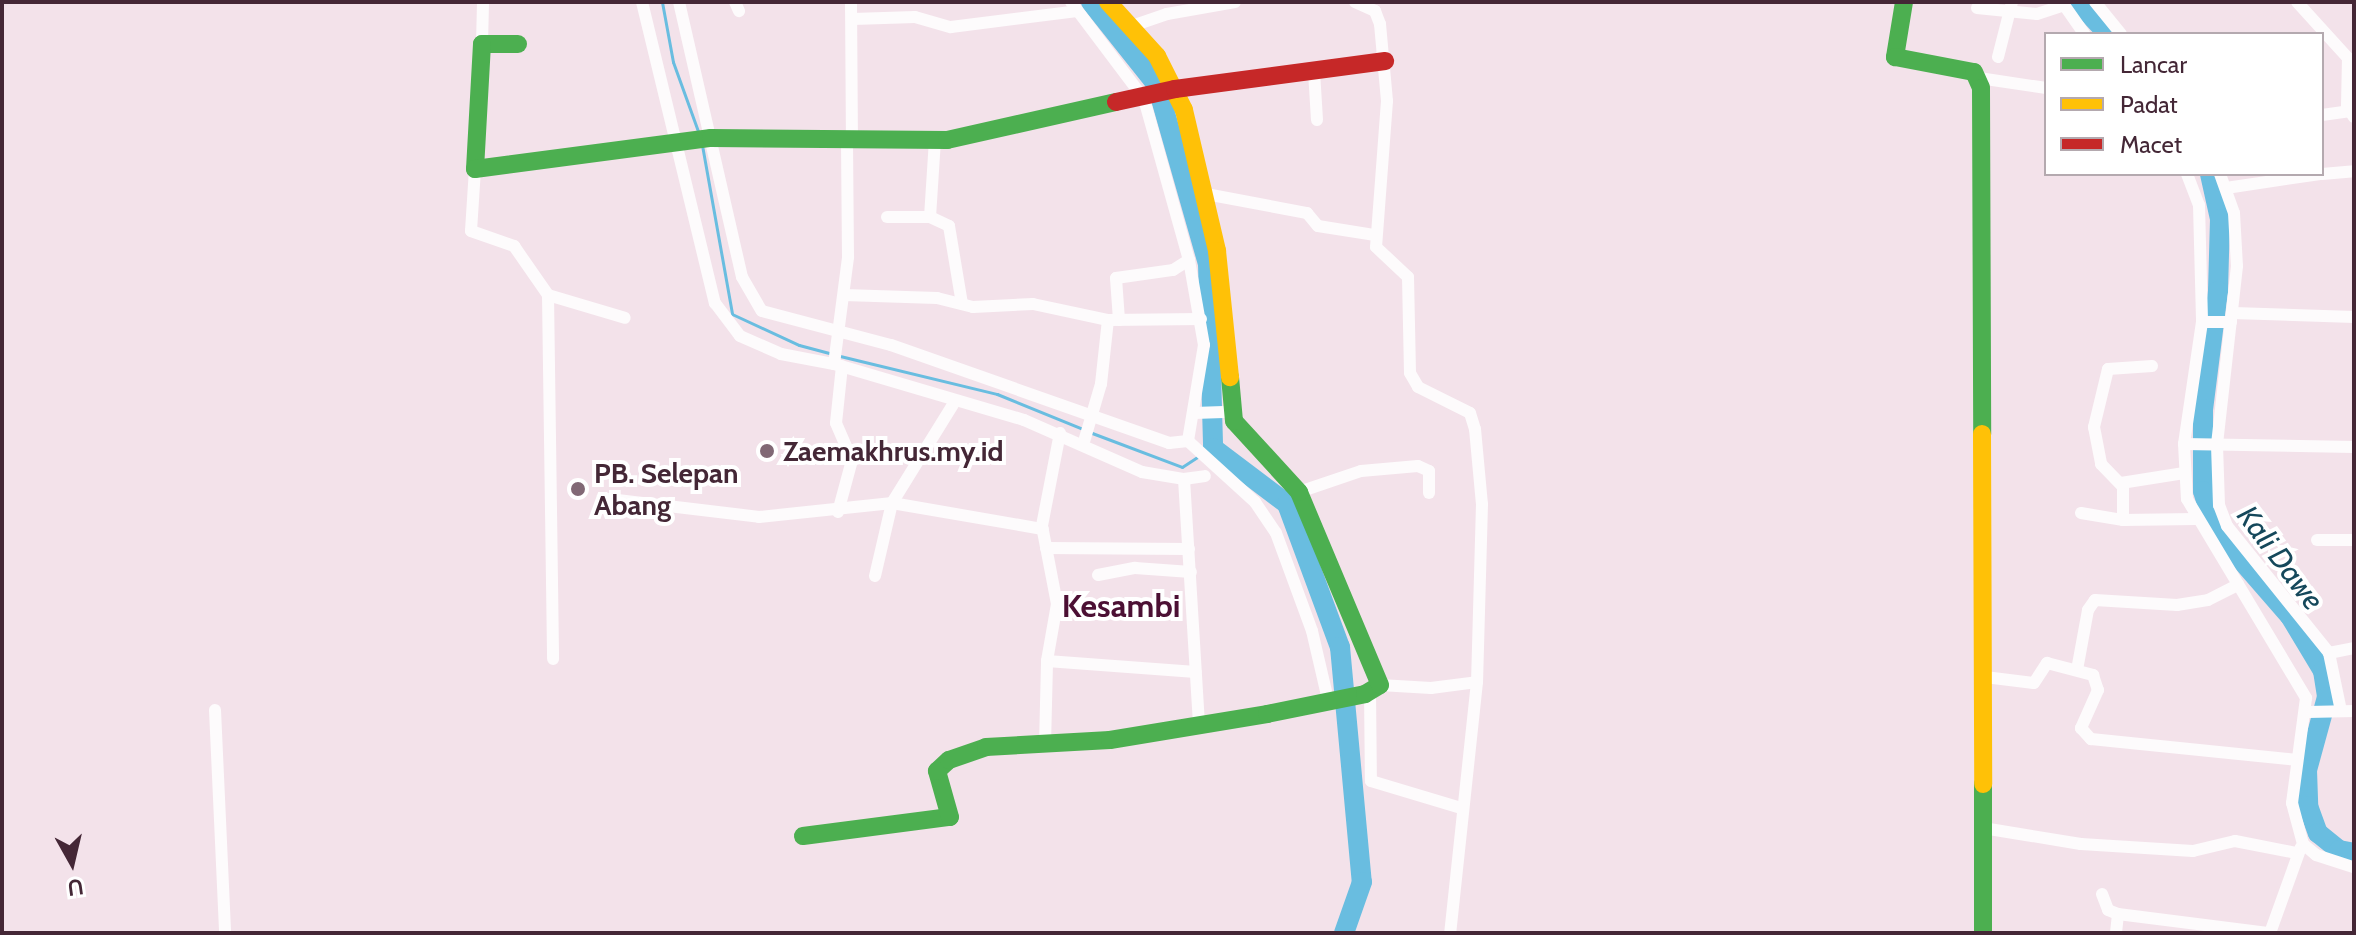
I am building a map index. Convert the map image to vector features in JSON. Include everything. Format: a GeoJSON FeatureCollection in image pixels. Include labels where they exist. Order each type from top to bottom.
{"type":"FeatureCollection","features":[{"type":"Feature","properties":{"kind":"street"},"geometry":{"type":"LineString","coordinates":[[483,2],[471,231],[514,246],[548,295],[553,659]]}},
{"type":"Feature","properties":{"kind":"street"},"geometry":{"type":"LineString","coordinates":[[642,2],[681,143],[715,303],[740,336],[762,347],[837,362],[954,403],[1085,441],[1142,472],[1184,479],[1205,476]]}},
{"type":"Feature","properties":{"kind":"street"},"geometry":{"type":"LineString","coordinates":[[679,2],[709,138],[750,299],[777,317],[838,332],[1094,415],[1169,443],[1190,442],[1255,502],[1276,533],[1334,698]]}},
{"type":"Feature","properties":{"kind":"street"},"geometry":{"type":"LineString","coordinates":[[838,512],[852,460],[836,423],[838,332],[844,295],[850,141],[851,2]]}},
{"type":"Feature","properties":{"kind":"street"},"geometry":{"type":"LineString","coordinates":[[1108,2],[1132,26],[1172,90],[1206,194],[1226,309],[1226,412],[1239,433],[1299,492],[1372,690],[1371,781],[1461,808]]}},
{"type":"Feature","properties":{"kind":"street"},"geometry":{"type":"LineString","coordinates":[[1132,26],[1167,14],[1235,2]]}},
{"type":"Feature","properties":{"kind":"street"},"geometry":{"type":"LineString","coordinates":[[1355,2],[1379,17],[1385,61],[1375,235],[1380,253],[1406,270],[1408,277],[1413,379],[1431,395],[1470,413],[1475,429],[1482,504],[1477,682],[1461,808],[1450,933]]}},
{"type":"Feature","properties":{"kind":"street"},"geometry":{"type":"LineString","coordinates":[[1904,2],[1895,57],[1961,68],[1979,78],[2044,88]]}},
{"type":"Feature","properties":{"kind":"street"},"geometry":{"type":"LineString","coordinates":[[2095,2],[2119,32]]}},
{"type":"Feature","properties":{"kind":"street"},"geometry":{"type":"LineString","coordinates":[[2297,2],[2348,58],[2352,114],[2324,115]]}},
{"type":"Feature","properties":{"kind":"street"},"geometry":{"type":"LineString","coordinates":[[1977,8],[2011,7],[2047,13],[2063,4],[2083,32]]}},
{"type":"Feature","properties":{"kind":"street"},"geometry":{"type":"LineString","coordinates":[[853,19],[915,17],[951,27],[1074,7],[1146,98],[1189,260],[1201,319],[1204,345],[1197,413],[1190,442]]}},
{"type":"Feature","properties":{"kind":"street"},"geometry":{"type":"LineString","coordinates":[[1998,57],[2011,7]]}},
{"type":"Feature","properties":{"kind":"street"},"geometry":{"type":"LineString","coordinates":[[482,44],[518,44]]}},
{"type":"Feature","properties":{"kind":"street"},"geometry":{"type":"LineString","coordinates":[[475,169],[529,158],[709,138],[935,140],[1146,98],[1172,90],[1385,61]]}},
{"type":"Feature","properties":{"kind":"street"},"geometry":{"type":"LineString","coordinates":[[1314,71],[1317,120]]}},
{"type":"Feature","properties":{"kind":"street"},"geometry":{"type":"LineString","coordinates":[[1979,78],[1985,677],[1983,933]]}},
{"type":"Feature","properties":{"kind":"street"},"geometry":{"type":"LineString","coordinates":[[930,217],[935,140]]}},
{"type":"Feature","properties":{"kind":"street"},"geometry":{"type":"LineString","coordinates":[[2324,174],[2354,171]]}},
{"type":"Feature","properties":{"kind":"street"},"geometry":{"type":"LineString","coordinates":[[2102,894],[2108,910],[2118,914],[2269,933],[2300,848],[2292,803],[2297,760],[2331,711],[2329,653],[2227,526],[2200,445],[2202,322],[2199,205],[2188,176]]}},
{"type":"Feature","properties":{"kind":"street"},"geometry":{"type":"LineString","coordinates":[[2221,176],[2236,232],[2232,318],[2200,445],[2184,473],[2195,519],[2299,680],[2331,711]]}},
{"type":"Feature","properties":{"kind":"street"},"geometry":{"type":"LineString","coordinates":[[2226,188],[2307,176]]}},
{"type":"Feature","properties":{"kind":"street"},"geometry":{"type":"LineString","coordinates":[[1206,194],[1307,213],[1318,226],[1375,235]]}},
{"type":"Feature","properties":{"kind":"street"},"geometry":{"type":"LineString","coordinates":[[887,217],[930,217],[945,222],[952,232],[962,304]]}},
{"type":"Feature","properties":{"kind":"street"},"geometry":{"type":"LineString","coordinates":[[1085,441],[1094,415],[1114,320],[1116,278],[1173,270],[1189,260]]}},
{"type":"Feature","properties":{"kind":"street"},"geometry":{"type":"LineString","coordinates":[[548,295],[625,318]]}},
{"type":"Feature","properties":{"kind":"street"},"geometry":{"type":"LineString","coordinates":[[844,295],[988,308],[1033,304],[1114,320],[1201,319]]}},
{"type":"Feature","properties":{"kind":"street"},"geometry":{"type":"LineString","coordinates":[[2202,322],[2232,318],[2354,317]]}},
{"type":"Feature","properties":{"kind":"street"},"geometry":{"type":"LineString","coordinates":[[2152,366],[2110,368],[2103,386],[2095,440],[2104,471],[2121,483],[2184,473]]}},
{"type":"Feature","properties":{"kind":"street"},"geometry":{"type":"LineString","coordinates":[[875,576],[892,503],[954,403]]}},
{"type":"Feature","properties":{"kind":"street"},"geometry":{"type":"LineString","coordinates":[[1197,413],[1226,412]]}},
{"type":"Feature","properties":{"kind":"street"},"geometry":{"type":"LineString","coordinates":[[1045,745],[1047,661],[1057,604],[1043,529],[1060,433]]}},
{"type":"Feature","properties":{"kind":"street"},"geometry":{"type":"LineString","coordinates":[[2200,445],[2354,447]]}},
{"type":"Feature","properties":{"kind":"street"},"geometry":{"type":"LineString","coordinates":[[1299,492],[1361,471],[1418,466],[1429,471],[1429,493]]}},
{"type":"Feature","properties":{"kind":"street"},"geometry":{"type":"LineString","coordinates":[[1184,479],[1199,726]]}},
{"type":"Feature","properties":{"kind":"street"},"geometry":{"type":"LineString","coordinates":[[2121,483],[2123,520]]}},
{"type":"Feature","properties":{"kind":"street"},"geometry":{"type":"LineString","coordinates":[[609,499],[759,517],[838,512],[892,503],[1043,529]]}},
{"type":"Feature","properties":{"kind":"street"},"geometry":{"type":"LineString","coordinates":[[2081,513],[2123,520],[2195,519]]}},
{"type":"Feature","properties":{"kind":"street"},"geometry":{"type":"LineString","coordinates":[[2317,540],[2354,540]]}},
{"type":"Feature","properties":{"kind":"street"},"geometry":{"type":"LineString","coordinates":[[1046,548],[1189,549]]}},
{"type":"Feature","properties":{"kind":"street"},"geometry":{"type":"LineString","coordinates":[[1098,575],[1135,568],[1191,572]]}},
{"type":"Feature","properties":{"kind":"street"},"geometry":{"type":"LineString","coordinates":[[2077,670],[2088,610],[2095,600],[2177,605],[2208,600],[2238,585]]}},
{"type":"Feature","properties":{"kind":"street"},"geometry":{"type":"LineString","coordinates":[[2329,653],[2354,648]]}},
{"type":"Feature","properties":{"kind":"street"},"geometry":{"type":"LineString","coordinates":[[1047,661],[1196,672]]}},
{"type":"Feature","properties":{"kind":"street"},"geometry":{"type":"LineString","coordinates":[[1985,677],[2034,683],[2044,664],[2093,675],[2098,682],[2081,728],[2091,739],[2297,760]]}},
{"type":"Feature","properties":{"kind":"street"},"geometry":{"type":"LineString","coordinates":[[803,836],[950,817],[937,771],[942,764],[986,747],[1045,745],[1199,726],[1372,690],[1431,688],[1477,682]]}},
{"type":"Feature","properties":{"kind":"street"},"geometry":{"type":"LineString","coordinates":[[215,710],[225,933]]}},
{"type":"Feature","properties":{"kind":"street"},"geometry":{"type":"LineString","coordinates":[[1983,828],[2081,844],[2193,851],[2235,841],[2300,848],[2354,867]]}},
{"type":"Feature","properties":{"kind":"street"},"geometry":{"type":"LineString","coordinates":[[2116,933],[2118,914]]}},
{"type":"Feature","properties":{"kind":"waterway"},"geometry":{"type":"LineString","coordinates":[[662,2],[673,62],[699,134]]}},
{"type":"Feature","properties":{"kind":"waterway"},"geometry":{"type":"LineString","coordinates":[[1091,2],[1157,85],[1208,264],[1213,448],[1287,504],[1340,647],[1362,882],[1344,933]]}},
{"type":"Feature","properties":{"kind":"waterway","name":"Kali Dawe"},"geometry":{"type":"LineString","coordinates":[[2078,2],[2106,32]]}},
{"type":"Feature","properties":{"kind":"waterway"},"geometry":{"type":"LineString","coordinates":[[702,145],[732,314],[799,345],[833,354]]}},
{"type":"Feature","properties":{"kind":"waterway","name":"Kali Dawe"},"geometry":{"type":"LineString","coordinates":[[2210,176],[2220,219],[2218,291],[2203,409],[2203,491],[2212,520],[2228,545],[2290,616],[2323,671],[2327,697],[2307,770],[2308,806],[2318,833],[2339,850],[2354,853]]}},
{"type":"Feature","properties":{"kind":"waterway"},"geometry":{"type":"LineString","coordinates":[[840,356],[997,394],[1085,430]]}},
{"type":"Feature","properties":{"kind":"waterway"},"geometry":{"type":"LineString","coordinates":[[1092,433],[1182,467],[1199,456]]}},
{"type":"Feature","properties":{"kind":"traffic: fast"},"geometry":{"type":"LineString","coordinates":[[1904,2],[1895,57],[1974,72],[1981,88],[1982,434]]}},
{"type":"Feature","properties":{"kind":"traffic: fast"},"geometry":{"type":"LineString","coordinates":[[518,44],[482,44],[475,169],[711,138],[947,140],[1116,102]]}},
{"type":"Feature","properties":{"kind":"traffic: fast"},"geometry":{"type":"LineString","coordinates":[[803,836],[950,817],[937,771],[949,760],[986,747],[1110,740],[1267,714],[1365,694],[1380,685],[1299,492],[1234,421],[1230,377]]}},
{"type":"Feature","properties":{"kind":"traffic: fast"},"geometry":{"type":"LineString","coordinates":[[1983,784],[1983,933]]}},
{"type":"Feature","properties":{"kind":"traffic: slow"},"geometry":{"type":"LineString","coordinates":[[1108,2],[1157,56],[1184,110],[1217,251],[1230,377]]}},
{"type":"Feature","properties":{"kind":"traffic: slow"},"geometry":{"type":"LineString","coordinates":[[1982,434],[1983,784]]}},
{"type":"Feature","properties":{"kind":"traffic: jam"},"geometry":{"type":"LineString","coordinates":[[1116,102],[1175,89],[1385,61]]}},
{"type":"Feature","properties":{"kind":"place","name":"Zaemakhrus.my.id"},"geometry":{"type":"Point","coordinates":[767,451]}},
{"type":"Feature","properties":{"kind":"place","name":"PB. Selepan Abang"},"geometry":{"type":"Point","coordinates":[578,489]}},
{"type":"Feature","properties":{"kind":"district","name":"Kesambi"},"geometry":{"type":"Point","coordinates":[1121,606]}}]}
